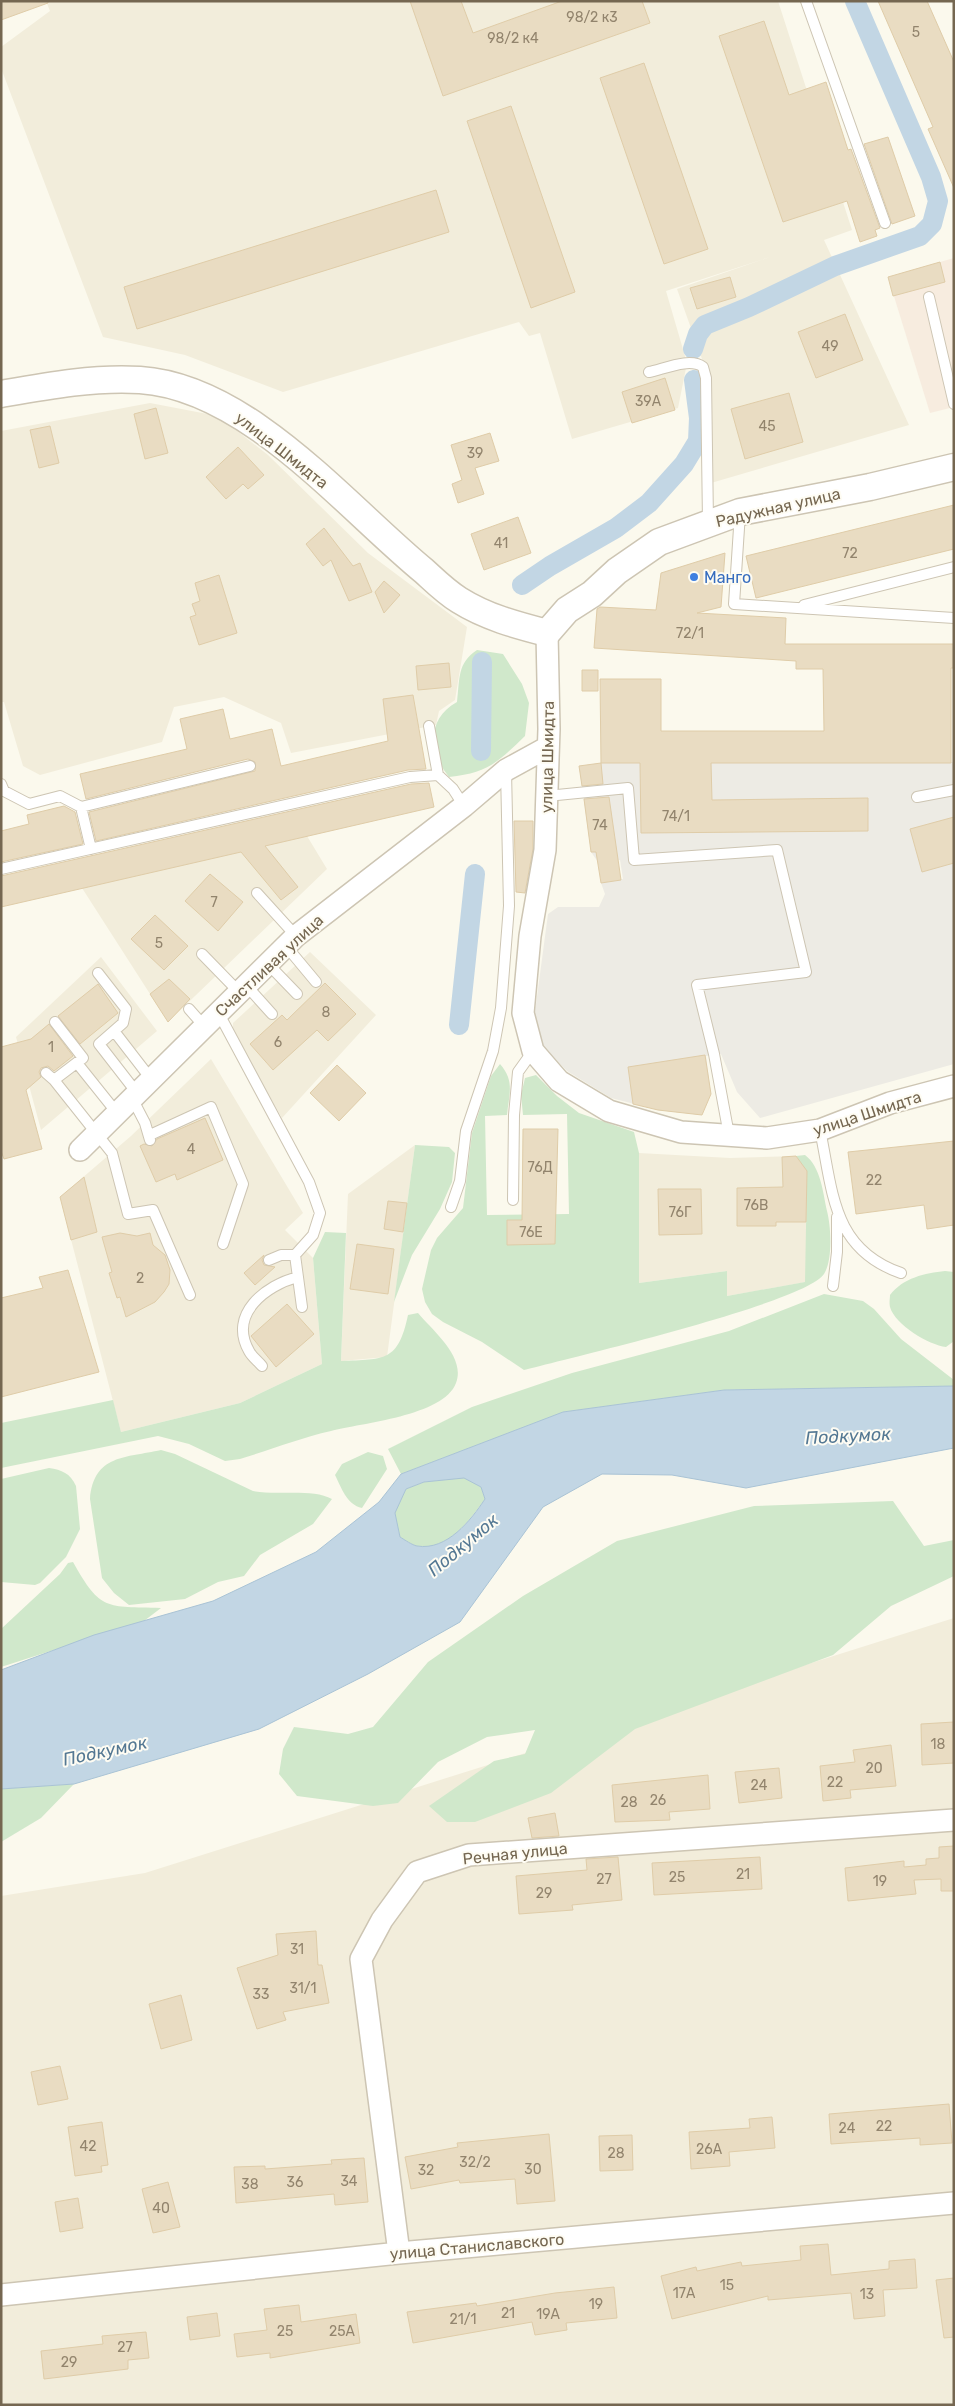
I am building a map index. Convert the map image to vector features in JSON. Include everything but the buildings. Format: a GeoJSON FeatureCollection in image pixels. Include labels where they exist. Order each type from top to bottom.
{"type":"FeatureCollection","features":[{"type":"Feature","properties":{"kind":"street","name":"улица Шмидта"},"geometry":{"type":"LineString","coordinates":[[1,394],[90,381],[141,380],[183,389],[222,404],[277,442],[332,488],[388,541],[458,599],[509,624],[547,633],[548,748],[545,850],[530,936],[523,1013],[533,1051],[559,1081],[609,1111],[681,1132],[767,1138],[820,1130],[890,1103],[954,1086]]}},
{"type":"Feature","properties":{"kind":"street","name":"Радужная улица"},"geometry":{"type":"LineString","coordinates":[[547,633],[567,610],[659,542],[740,512],[870,487],[954,467]]}},
{"type":"Feature","properties":{"kind":"street","name":"Счастливая улица"},"geometry":{"type":"LineString","coordinates":[[80,1150],[291,941],[464,806],[506,770],[548,748]]}},
{"type":"Feature","properties":{"kind":"street","name":"Речная улица"},"geometry":{"type":"LineString","coordinates":[[399,2253],[361,1959],[382,1920],[418,1872],[470,1855],[954,1820]]}},
{"type":"Feature","properties":{"kind":"street","name":"улица Станиславского"},"geometry":{"type":"LineString","coordinates":[[1,2295],[399,2253],[954,2203]]}},
{"type":"Feature","properties":{"kind":"lane"},"geometry":{"type":"LineString","coordinates":[[806,1],[886,223]]}},
{"type":"Feature","properties":{"kind":"lane"},"geometry":{"type":"LineString","coordinates":[[929,296],[954,404]]}},
{"type":"Feature","properties":{"kind":"lane"},"geometry":{"type":"LineString","coordinates":[[649,372],[686,363],[699,364],[703,367],[706,378],[708,523]]}},
{"type":"Feature","properties":{"kind":"lane"},"geometry":{"type":"LineString","coordinates":[[740,512],[734,604],[954,618]]}},
{"type":"Feature","properties":{"kind":"lane"},"geometry":{"type":"LineString","coordinates":[[793,607],[954,567]]}},
{"type":"Feature","properties":{"kind":"lane"},"geometry":{"type":"LineString","coordinates":[[429,726],[438,775],[453,789],[464,806]]}},
{"type":"Feature","properties":{"kind":"lane"},"geometry":{"type":"LineString","coordinates":[[1,784],[4,791],[29,804],[60,796],[81,807],[250,766]]}},
{"type":"Feature","properties":{"kind":"lane"},"geometry":{"type":"LineString","coordinates":[[451,1207],[460,1181],[466,1131],[493,1051],[501,1008],[509,906],[506,770]]}},
{"type":"Feature","properties":{"kind":"lane"},"geometry":{"type":"LineString","coordinates":[[1,869],[410,777],[438,775]]}},
{"type":"Feature","properties":{"kind":"lane"},"geometry":{"type":"LineString","coordinates":[[547,796],[628,788],[634,860],[777,850],[806,972],[697,985],[714,1054],[729,1135]]}},
{"type":"Feature","properties":{"kind":"lane"},"geometry":{"type":"LineString","coordinates":[[917,797],[954,790]]}},
{"type":"Feature","properties":{"kind":"lane"},"geometry":{"type":"LineString","coordinates":[[81,807],[91,849]]}},
{"type":"Feature","properties":{"kind":"lane"},"geometry":{"type":"LineString","coordinates":[[257,893],[291,941],[316,982]]}},
{"type":"Feature","properties":{"kind":"lane"},"geometry":{"type":"LineString","coordinates":[[202,954],[272,1014]]}},
{"type":"Feature","properties":{"kind":"lane"},"geometry":{"type":"LineString","coordinates":[[268,964],[296,994]]}},
{"type":"Feature","properties":{"kind":"lane"},"geometry":{"type":"LineString","coordinates":[[98,973],[126,1009],[123,1023],[98,1044],[140,1090]]}},
{"type":"Feature","properties":{"kind":"lane"},"geometry":{"type":"LineString","coordinates":[[189,1009],[211,1019],[309,1182],[320,1213],[313,1235],[295,1255],[281,1255],[269,1260]]}},
{"type":"Feature","properties":{"kind":"lane"},"geometry":{"type":"LineString","coordinates":[[54,1080],[83,1058],[55,1022]]}},
{"type":"Feature","properties":{"kind":"lane"},"geometry":{"type":"LineString","coordinates":[[114,1031],[140,1090],[150,1138],[211,1107],[243,1184],[223,1244]]}},
{"type":"Feature","properties":{"kind":"lane"},"geometry":{"type":"LineString","coordinates":[[513,1200],[514,1115],[518,1072],[533,1051]]}},
{"type":"Feature","properties":{"kind":"lane"},"geometry":{"type":"LineString","coordinates":[[77,1063],[116,1113]]}},
{"type":"Feature","properties":{"kind":"lane"},"geometry":{"type":"LineString","coordinates":[[46,1073],[54,1080],[112,1153],[128,1214],[153,1210],[190,1294]]}},
{"type":"Feature","properties":{"kind":"lane"},"geometry":{"type":"LineString","coordinates":[[820,1130],[836,1210],[837,1252],[834,1286]]}},
{"type":"Feature","properties":{"kind":"lane"},"geometry":{"type":"LineString","coordinates":[[836,1210],[847,1235],[869,1257],[883,1267],[901,1273]]}},
{"type":"Feature","properties":{"kind":"lane"},"geometry":{"type":"LineString","coordinates":[[295,1255],[302,1307]]}},
{"type":"Feature","properties":{"kind":"lane"},"geometry":{"type":"LineString","coordinates":[[262,1366],[249,1352],[244,1339],[243,1326],[246,1315],[266,1290],[280,1281],[298,1277]]}},
{"type":"Feature","properties":{"kind":"shaded area"},"geometry":{"type":"Polygon","coordinates":[[[46,1],[778,1],[852,230],[824,240],[909,425],[711,483],[707,373],[677,289],[770,257],[666,291],[687,363],[678,408],[572,439],[540,333],[529,336],[519,322],[283,392],[185,355],[103,337],[1,68],[1,47],[50,11],[46,1]]]}},
{"type":"Feature","properties":{"kind":"shaded area"},"geometry":{"type":"Polygon","coordinates":[[[954,258],[954,407],[930,413],[888,277],[954,258]]]}},
{"type":"Feature","properties":{"kind":"shaded area"},"geometry":{"type":"Polygon","coordinates":[[[150,403],[218,416],[268,455],[368,553],[467,627],[455,700],[439,711],[436,725],[291,753],[281,723],[224,697],[174,707],[162,742],[40,775],[23,766],[4,702],[1,702],[1,431],[150,403]]]}},
{"type":"Feature","properties":{"kind":"shaded area"},"geometry":{"type":"Polygon","coordinates":[[[954,762],[954,1064],[760,1118],[737,1092],[721,1054],[706,1056],[711,1094],[701,1115],[658,1110],[611,1098],[567,1071],[543,1046],[534,1019],[548,914],[558,907],[599,907],[605,894],[601,883],[623,879],[620,860],[598,862],[591,852],[579,766],[601,763],[954,762]]]}},
{"type":"Feature","properties":{"kind":"shaded area"},"geometry":{"type":"Polygon","coordinates":[[[307,836],[327,869],[168,1022],[82,888],[307,836]]]}},
{"type":"Feature","properties":{"kind":"shaded area"},"geometry":{"type":"Polygon","coordinates":[[[310,952],[376,1015],[282,1118],[233,1033],[233,1023],[310,952]]]}},
{"type":"Feature","properties":{"kind":"shaded area"},"geometry":{"type":"Polygon","coordinates":[[[101,957],[157,1031],[41,1130],[16,1037],[101,957]]]}},
{"type":"Feature","properties":{"kind":"shaded area"},"geometry":{"type":"Polygon","coordinates":[[[211,1059],[303,1213],[285,1230],[313,1258],[322,1364],[240,1403],[121,1432],[60,1197],[131,1136],[211,1059]]]}},
{"type":"Feature","properties":{"kind":"shaded area"},"geometry":{"type":"Polygon","coordinates":[[[415,1145],[387,1357],[341,1361],[348,1194],[415,1145]]]}},
{"type":"Feature","properties":{"kind":"shaded area"},"geometry":{"type":"Polygon","coordinates":[[[639,1153],[730,1158],[796,1156],[807,1171],[806,1282],[727,1296],[727,1271],[639,1283],[639,1153]]]}},
{"type":"Feature","properties":{"kind":"shaded area"},"geometry":{"type":"Polygon","coordinates":[[[954,1618],[954,2405],[1,2405],[1,1896],[145,1873],[954,1618]]]}},
{"type":"Feature","properties":{"kind":"green space"},"geometry":{"type":"Polygon","coordinates":[[[477,650],[503,654],[522,684],[529,703],[525,736],[491,765],[474,773],[449,777],[437,757],[434,736],[440,717],[457,702],[459,679],[466,660],[477,650]]]}},
{"type":"Feature","properties":{"kind":"green space"},"geometry":{"type":"Polygon","coordinates":[[[500,1064],[508,1076],[510,1094],[507,1115],[485,1116],[487,1215],[569,1214],[567,1114],[523,1115],[521,1095],[525,1078],[536,1075],[557,1096],[579,1113],[634,1132],[639,1153],[639,1283],[727,1271],[727,1296],[805,1282],[807,1172],[796,1156],[805,1155],[815,1166],[818,1173],[828,1217],[830,1252],[824,1274],[808,1286],[775,1300],[733,1314],[524,1370],[482,1342],[443,1322],[432,1314],[425,1302],[422,1289],[431,1250],[437,1238],[463,1208],[472,1133],[491,1076],[500,1064]]]}},
{"type":"Feature","properties":{"kind":"green space"},"geometry":{"type":"Polygon","coordinates":[[[415,1145],[449,1147],[455,1153],[452,1182],[440,1209],[412,1255],[394,1302],[415,1145]]]}},
{"type":"Feature","properties":{"kind":"green space"},"geometry":{"type":"Polygon","coordinates":[[[325,1232],[346,1233],[341,1361],[369,1360],[387,1355],[394,1350],[399,1342],[408,1315],[418,1313],[452,1354],[458,1373],[456,1383],[448,1394],[436,1403],[419,1411],[319,1434],[240,1459],[225,1461],[189,1444],[158,1436],[1,1468],[1,1423],[113,1400],[121,1432],[240,1403],[322,1364],[313,1258],[325,1232]]]}},
{"type":"Feature","properties":{"kind":"green space"},"geometry":{"type":"Polygon","coordinates":[[[945,1271],[954,1272],[954,1341],[946,1347],[922,1338],[905,1327],[898,1321],[890,1307],[890,1295],[901,1284],[915,1277],[945,1271]]]}},
{"type":"Feature","properties":{"kind":"green space"},"geometry":{"type":"Polygon","coordinates":[[[824,1294],[863,1301],[874,1309],[901,1339],[954,1380],[954,1386],[724,1390],[564,1412],[401,1474],[388,1449],[472,1407],[572,1373],[729,1331],[824,1294]]]}},
{"type":"Feature","properties":{"kind":"green space"},"geometry":{"type":"Polygon","coordinates":[[[161,1450],[175,1454],[253,1491],[314,1494],[332,1499],[313,1524],[260,1555],[244,1576],[218,1582],[185,1599],[129,1605],[114,1593],[102,1578],[90,1499],[93,1484],[98,1473],[114,1461],[124,1457],[161,1450]]]}},
{"type":"Feature","properties":{"kind":"green space"},"geometry":{"type":"Polygon","coordinates":[[[368,1452],[383,1456],[387,1469],[362,1508],[348,1499],[335,1475],[342,1464],[368,1452]]]}},
{"type":"Feature","properties":{"kind":"green space"},"geometry":{"type":"Polygon","coordinates":[[[49,1468],[65,1473],[76,1486],[80,1529],[66,1557],[40,1583],[35,1585],[1,1582],[1,1479],[49,1468]]]}},
{"type":"Feature","properties":{"kind":"green space"},"geometry":{"type":"Polygon","coordinates":[[[464,1477],[481,1487],[485,1499],[457,1533],[438,1544],[428,1547],[417,1546],[400,1537],[394,1513],[406,1489],[424,1482],[464,1477]]]}},
{"type":"Feature","properties":{"kind":"green space"},"geometry":{"type":"Polygon","coordinates":[[[893,1501],[924,1546],[954,1540],[954,1576],[891,1606],[833,1655],[635,1729],[551,1793],[475,1822],[447,1822],[429,1806],[494,1761],[525,1754],[535,1730],[487,1737],[438,1762],[398,1803],[373,1806],[297,1796],[279,1774],[283,1749],[294,1727],[348,1734],[373,1727],[428,1662],[523,1596],[617,1541],[754,1506],[893,1501]]]}},
{"type":"Feature","properties":{"kind":"green space"},"geometry":{"type":"Polygon","coordinates":[[[73,1562],[91,1590],[107,1603],[116,1606],[161,1608],[144,1621],[1,1667],[1,1629],[60,1574],[68,1563],[73,1562]]]}},
{"type":"Feature","properties":{"kind":"green space"},"geometry":{"type":"Polygon","coordinates":[[[74,1784],[41,1818],[1,1842],[1,1789],[74,1784]]]}},
{"type":"Feature","properties":{"kind":"water","name":"Подкумок"},"geometry":{"type":"Polygon","coordinates":[[[954,1386],[954,1448],[746,1488],[672,1475],[602,1474],[543,1507],[460,1622],[368,1674],[259,1729],[74,1784],[1,1789],[1,1670],[94,1635],[213,1601],[316,1552],[379,1502],[401,1474],[563,1412],[724,1390],[954,1386]],[[464,1478],[424,1482],[406,1489],[395,1513],[400,1537],[417,1546],[438,1544],[448,1539],[473,1516],[485,1499],[481,1487],[464,1478]]]}},
{"type":"Feature","properties":{"kind":"waterway"},"geometry":{"type":"LineString","coordinates":[[693,349],[698,334],[705,325],[749,307],[835,266],[920,236],[932,224],[938,201],[931,177],[855,1]]}},
{"type":"Feature","properties":{"kind":"waterway"},"geometry":{"type":"LineString","coordinates":[[522,585],[550,566],[616,528],[649,503],[684,464],[698,441],[699,418],[694,380]]}},
{"type":"Feature","properties":{"kind":"waterway"},"geometry":{"type":"LineString","coordinates":[[481,751],[482,662]]}},
{"type":"Feature","properties":{"kind":"waterway"},"geometry":{"type":"LineString","coordinates":[[459,1025],[475,874]]}},
{"type":"Feature","properties":{"kind":"place","name":"Манго"},"geometry":{"type":"Point","coordinates":[694,577]}}]}
